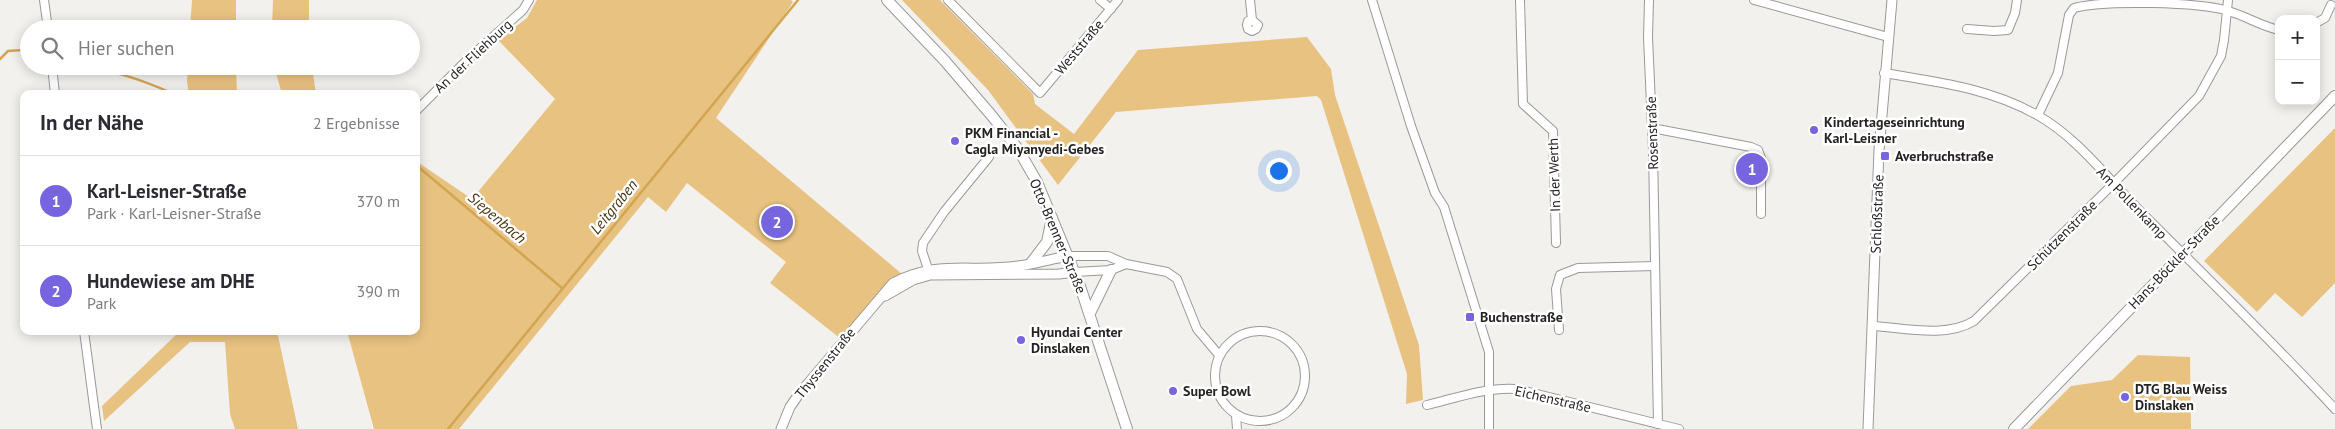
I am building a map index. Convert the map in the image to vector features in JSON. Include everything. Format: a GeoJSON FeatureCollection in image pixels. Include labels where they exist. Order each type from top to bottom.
{"type":"FeatureCollection","features":[{"type":"Feature","properties":{"kind":"main road","name":"Otto-Brenner-Straße"},"geometry":{"type":"LineString","coordinates":[[887,0],[945,61],[1018,149],[1036,182],[1075,272],[1128,429]]}},
{"type":"Feature","properties":{"kind":"main road","name":"Hans-Böckler-Straße"},"geometry":{"type":"LineString","coordinates":[[2014,429],[2335,96]]}},
{"type":"Feature","properties":{"kind":"main road"},"geometry":{"type":"LineString","coordinates":[[1031,263],[1047,242],[1052,217]]}},
{"type":"Feature","properties":{"kind":"main road"},"geometry":{"type":"LineString","coordinates":[[1090,313],[1111,270]]}},
{"type":"Feature","properties":{"kind":"street"},"geometry":{"type":"LineString","coordinates":[[44,0],[47,20]]}},
{"type":"Feature","properties":{"kind":"street","name":"An der Fliehburg"},"geometry":{"type":"LineString","coordinates":[[420,107],[467,60],[523,10],[529,0]]}},
{"type":"Feature","properties":{"kind":"street","name":"Weststraße"},"geometry":{"type":"LineString","coordinates":[[948,0],[1040,93],[1118,0]]}},
{"type":"Feature","properties":{"kind":"street"},"geometry":{"type":"LineString","coordinates":[[1100,0],[1112,9]]}},
{"type":"Feature","properties":{"kind":"street"},"geometry":{"type":"LineString","coordinates":[[1250,0],[1252,20]]}},
{"type":"Feature","properties":{"kind":"street"},"geometry":{"type":"LineString","coordinates":[[1372,0],[1411,126],[1436,193],[1444,207],[1469,282],[1489,352],[1489,429]]}},
{"type":"Feature","properties":{"kind":"street","name":"In der Werth"},"geometry":{"type":"LineString","coordinates":[[1520,0],[1522,104],[1553,131],[1556,244]]}},
{"type":"Feature","properties":{"kind":"street","name":"Rosenstraße"},"geometry":{"type":"LineString","coordinates":[[1649,0],[1648,37],[1652,128],[1658,424]]}},
{"type":"Feature","properties":{"kind":"street"},"geometry":{"type":"LineString","coordinates":[[1758,0],[1888,37]]}},
{"type":"Feature","properties":{"kind":"street","name":"Schloßstraße"},"geometry":{"type":"LineString","coordinates":[[1868,429],[1879,150],[1884,73],[1892,0]]}},
{"type":"Feature","properties":{"kind":"street"},"geometry":{"type":"LineString","coordinates":[[1966,29],[2008,30],[2015,13],[2017,0]]}},
{"type":"Feature","properties":{"kind":"street","name":"Schützenstraße"},"geometry":{"type":"LineString","coordinates":[[1873,326],[1944,330],[1963,328],[1974,321],[2199,96],[2221,56],[2228,0]]}},
{"type":"Feature","properties":{"kind":"street"},"geometry":{"type":"LineString","coordinates":[[2038,115],[2058,73],[2069,15],[2074,8],[2156,4],[2228,10],[2275,28]]}},
{"type":"Feature","properties":{"kind":"street"},"geometry":{"type":"LineString","coordinates":[[2320,21],[2326,18],[2331,5]]}},
{"type":"Feature","properties":{"kind":"street","name":"Am Pollenkamp"},"geometry":{"type":"LineString","coordinates":[[1884,73],[1954,84],[1984,92],[2038,115],[2075,143],[2113,184],[2266,335],[2335,409]]}},
{"type":"Feature","properties":{"kind":"street"},"geometry":{"type":"LineString","coordinates":[[53,75],[55,90]]}},
{"type":"Feature","properties":{"kind":"street"},"geometry":{"type":"LineString","coordinates":[[1652,128],[1751,146],[1758,150],[1761,158],[1762,214]]}},
{"type":"Feature","properties":{"kind":"street"},"geometry":{"type":"LineString","coordinates":[[929,272],[922,251],[923,243],[944,212],[989,157]]}},
{"type":"Feature","properties":{"kind":"street"},"geometry":{"type":"LineString","coordinates":[[1068,256],[1108,256],[1126,264],[1156,268],[1167,272],[1177,279],[1197,329],[1219,355]]}},
{"type":"Feature","properties":{"kind":"street","name":"Thyssenstraße"},"geometry":{"type":"LineString","coordinates":[[781,429],[790,407],[799,394],[876,301],[929,272],[949,267],[1017,266],[1068,256]]}},
{"type":"Feature","properties":{"kind":"street"},"geometry":{"type":"LineString","coordinates":[[1075,272],[1111,270],[1126,264]]}},
{"type":"Feature","properties":{"kind":"street"},"geometry":{"type":"LineString","coordinates":[[1559,330],[1556,289],[1560,275],[1578,268],[1655,266]]}},
{"type":"Feature","properties":{"kind":"street","name":"Thyssenstraße"},"geometry":{"type":"LineString","coordinates":[[929,272],[1059,274],[1075,272]]}},
{"type":"Feature","properties":{"kind":"street"},"geometry":{"type":"LineString","coordinates":[[1256,331],[1271,332],[1284,338],[1296,348],[1303,361],[1305,376],[1295,405],[1283,415],[1268,421],[1251,421],[1236,415],[1224,404],[1216,388],[1215,371],[1219,355],[1229,343],[1241,335],[1256,331]]}},
{"type":"Feature","properties":{"kind":"street"},"geometry":{"type":"LineString","coordinates":[[85,335],[97,429]]}},
{"type":"Feature","properties":{"kind":"street","name":"Eichenstraße"},"geometry":{"type":"LineString","coordinates":[[1428,406],[1490,390],[1502,388],[1516,389],[1679,429]]}},
{"type":"Feature","properties":{"kind":"street"},"geometry":{"type":"LineString","coordinates":[[1236,415],[1237,429]]}},
{"type":"Feature","properties":{"kind":"shaded area"},"geometry":{"type":"Polygon","coordinates":[[[192,0],[236,0],[236,20],[191,20],[192,0]]]}},
{"type":"Feature","properties":{"kind":"shaded area"},"geometry":{"type":"Polygon","coordinates":[[[273,0],[309,0],[309,20],[272,20],[273,0]]]}},
{"type":"Feature","properties":{"kind":"shaded area"},"geometry":{"type":"Polygon","coordinates":[[[537,0],[791,0],[793,2],[716,118],[902,274],[841,339],[770,283],[786,262],[687,183],[666,212],[648,197],[459,429],[374,429],[348,335],[420,335],[420,164],[472,199],[555,99],[498,40],[527,18],[537,0]]]}},
{"type":"Feature","properties":{"kind":"shaded area"},"geometry":{"type":"Polygon","coordinates":[[[902,0],[940,0],[1033,94],[1035,104],[1074,134],[1138,50],[1307,37],[1331,69],[1335,95],[1419,345],[1423,400],[1406,404],[1407,374],[1321,100],[1317,96],[1116,112],[1058,185],[988,90],[902,0]]]}},
{"type":"Feature","properties":{"kind":"shaded area"},"geometry":{"type":"Polygon","coordinates":[[[187,75],[236,75],[237,90],[188,90],[187,75]]]}},
{"type":"Feature","properties":{"kind":"shaded area"},"geometry":{"type":"Polygon","coordinates":[[[277,75],[313,75],[315,90],[281,90],[277,75]]]}},
{"type":"Feature","properties":{"kind":"shaded area"},"geometry":{"type":"Polygon","coordinates":[[[2335,128],[2335,283],[2302,317],[2275,293],[2257,312],[2204,261],[2335,128]]]}},
{"type":"Feature","properties":{"kind":"shaded area"},"geometry":{"type":"Polygon","coordinates":[[[176,335],[278,335],[298,429],[235,429],[230,414],[225,342],[190,342],[104,421],[102,406],[176,335]]]}},
{"type":"Feature","properties":{"kind":"shaded area","name":"DTG Blau Weiss Dinslaken"},"geometry":{"type":"Polygon","coordinates":[[[2138,355],[2190,357],[2191,429],[2028,429],[2071,386],[2112,380],[2138,355]]]}},
{"type":"Feature","properties":{"kind":"waterway","name":"Leitgraben"},"geometry":{"type":"LineString","coordinates":[[448,429],[798,0]]}},
{"type":"Feature","properties":{"kind":"waterway","name":"Siepenbach"},"geometry":{"type":"LineString","coordinates":[[0,59],[8,51],[20,50]]}},
{"type":"Feature","properties":{"kind":"waterway","name":"Siepenbach"},"geometry":{"type":"LineString","coordinates":[[122,75],[164,90]]}},
{"type":"Feature","properties":{"kind":"waterway","name":"Siepenbach"},"geometry":{"type":"LineString","coordinates":[[420,168],[562,288]]}},
{"type":"Feature","properties":{"kind":"place","name":"Kindertageseinrichtung Karl-Leisner"},"geometry":{"type":"Point","coordinates":[1814,130]}},
{"type":"Feature","properties":{"kind":"place","name":"PKM Financial - Cagla Miyanyedi-Gebes"},"geometry":{"type":"Point","coordinates":[955,141]}},
{"type":"Feature","properties":{"kind":"place","name":"Averbruchstraße"},"geometry":{"type":"Point","coordinates":[1885,156]}},
{"type":"Feature","properties":{"kind":"place","name":"Karl-Leisner-Straße"},"geometry":{"type":"Point","coordinates":[1752,169]}},
{"type":"Feature","properties":{"kind":"place","name":"Hundewiese am DHE"},"geometry":{"type":"Point","coordinates":[777,222]}},
{"type":"Feature","properties":{"kind":"place","name":"Buchenstraße"},"geometry":{"type":"Point","coordinates":[1470,317]}},
{"type":"Feature","properties":{"kind":"place","name":"Hyundai Center Dinslaken"},"geometry":{"type":"Point","coordinates":[1021,340]}},
{"type":"Feature","properties":{"kind":"place","name":"Super Bowl"},"geometry":{"type":"Point","coordinates":[1173,391]}},
{"type":"Feature","properties":{"kind":"place","name":"DTG Blau Weiss Dinslaken"},"geometry":{"type":"Point","coordinates":[2125,397]}}]}
